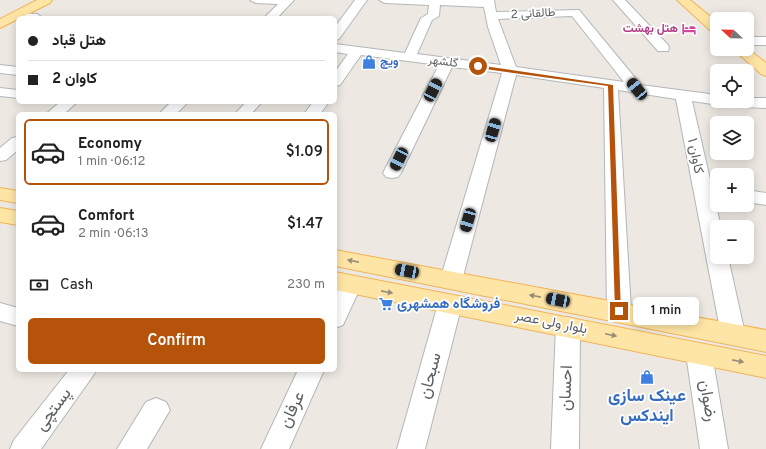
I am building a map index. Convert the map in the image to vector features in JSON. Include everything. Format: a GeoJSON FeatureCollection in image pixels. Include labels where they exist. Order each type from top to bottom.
{"type":"FeatureCollection","features":[{"type":"Feature","properties":{"kind":"main road"},"geometry":{"type":"LineString","coordinates":[[0,24],[46,0]]}},
{"type":"Feature","properties":{"kind":"main road"},"geometry":{"type":"LineString","coordinates":[[683,0],[710,23]]}},
{"type":"Feature","properties":{"kind":"main road"},"geometry":{"type":"LineString","coordinates":[[748,56],[766,71]]}},
{"type":"Feature","properties":{"kind":"main road"},"geometry":{"type":"LineString","coordinates":[[0,194],[16,198]]}},
{"type":"Feature","properties":{"kind":"main road","name":"بلوار ولی عصر"},"geometry":{"type":"LineString","coordinates":[[337,259],[568,326],[766,367]]}},
{"type":"Feature","properties":{"kind":"main road","name":"بلوار ولی عصر"},"geometry":{"type":"LineString","coordinates":[[343,283],[451,292],[619,311],[766,341]]}},
{"type":"Feature","properties":{"kind":"street"},"geometry":{"type":"LineString","coordinates":[[256,0],[287,1]]}},
{"type":"Feature","properties":{"kind":"street"},"geometry":{"type":"LineString","coordinates":[[337,33],[361,0]]}},
{"type":"Feature","properties":{"kind":"street","name":"طالقانی 2"},"geometry":{"type":"LineString","coordinates":[[385,0],[575,12],[637,89]]}},
{"type":"Feature","properties":{"kind":"street"},"geometry":{"type":"LineString","coordinates":[[619,0],[663,48]]}},
{"type":"Feature","properties":{"kind":"street"},"geometry":{"type":"LineString","coordinates":[[272,16],[287,1]]}},
{"type":"Feature","properties":{"kind":"street"},"geometry":{"type":"LineString","coordinates":[[409,58],[427,18],[433,16],[429,2]]}},
{"type":"Feature","properties":{"kind":"street"},"geometry":{"type":"LineString","coordinates":[[490,7],[510,70]]}},
{"type":"Feature","properties":{"kind":"street"},"geometry":{"type":"LineString","coordinates":[[754,41],[766,41]]}},
{"type":"Feature","properties":{"kind":"street","name":"گلشهر"},"geometry":{"type":"LineString","coordinates":[[337,48],[510,70],[710,99]]}},
{"type":"Feature","properties":{"kind":"street"},"geometry":{"type":"LineString","coordinates":[[337,79],[357,51]]}},
{"type":"Feature","properties":{"kind":"street"},"geometry":{"type":"LineString","coordinates":[[392,173],[447,62]]}},
{"type":"Feature","properties":{"kind":"street"},"geometry":{"type":"LineString","coordinates":[[0,69],[16,71]]}},
{"type":"Feature","properties":{"kind":"street","name":"سبحان"},"geometry":{"type":"LineString","coordinates":[[411,449],[510,70]]}},
{"type":"Feature","properties":{"kind":"street"},"geometry":{"type":"LineString","coordinates":[[611,85],[619,311]]}},
{"type":"Feature","properties":{"kind":"street"},"geometry":{"type":"LineString","coordinates":[[0,92],[16,94]]}},
{"type":"Feature","properties":{"kind":"street","name":"کاوان ۱"},"geometry":{"type":"LineString","coordinates":[[684,95],[709,189],[733,334]]}},
{"type":"Feature","properties":{"kind":"street"},"geometry":{"type":"LineString","coordinates":[[754,102],[766,103]]}},
{"type":"Feature","properties":{"kind":"street"},"geometry":{"type":"LineString","coordinates":[[56,112],[66,104]]}},
{"type":"Feature","properties":{"kind":"street"},"geometry":{"type":"LineString","coordinates":[[169,112],[178,104]]}},
{"type":"Feature","properties":{"kind":"street"},"geometry":{"type":"LineString","coordinates":[[245,112],[252,104]]}},
{"type":"Feature","properties":{"kind":"street"},"geometry":{"type":"LineString","coordinates":[[0,156],[16,144]]}},
{"type":"Feature","properties":{"kind":"street"},"geometry":{"type":"LineString","coordinates":[[754,197],[766,199]]}},
{"type":"Feature","properties":{"kind":"street"},"geometry":{"type":"LineString","coordinates":[[337,309],[343,283]]}},
{"type":"Feature","properties":{"kind":"street"},"geometry":{"type":"LineString","coordinates":[[0,312],[16,316]]}},
{"type":"Feature","properties":{"kind":"street","name":"احسان"},"geometry":{"type":"LineString","coordinates":[[565,449],[568,326]]}},
{"type":"Feature","properties":{"kind":"street","name":"رضوان"},"geometry":{"type":"LineString","coordinates":[[699,354],[714,449]]}},
{"type":"Feature","properties":{"kind":"street","name":"پستچی"},"geometry":{"type":"LineString","coordinates":[[24,449],[82,372]]}},
{"type":"Feature","properties":{"kind":"street","name":"عرفان"},"geometry":{"type":"LineString","coordinates":[[275,449],[310,372]]}},
{"type":"Feature","properties":{"kind":"street"},"geometry":{"type":"LineString","coordinates":[[132,449],[156,410]]}},
{"type":"Feature","properties":{"kind":"place","name":"هتل بهشت"},"geometry":{"type":"Point","coordinates":[689,29]}},
{"type":"Feature","properties":{"kind":"place","name":"ویچ"},"geometry":{"type":"Point","coordinates":[369,62]}},
{"type":"Feature","properties":{"kind":"place","name":"فروشگاه همشهری"},"geometry":{"type":"Point","coordinates":[386,304]}},
{"type":"Feature","properties":{"kind":"place","name":"عینک سازی ایندکس"},"geometry":{"type":"Point","coordinates":[647,377]}},
{"type":"Feature","properties":{"kind":"route"},"geometry":{"type":"LineString","coordinates":[[478,66],[611,85],[619,311]]}}]}
